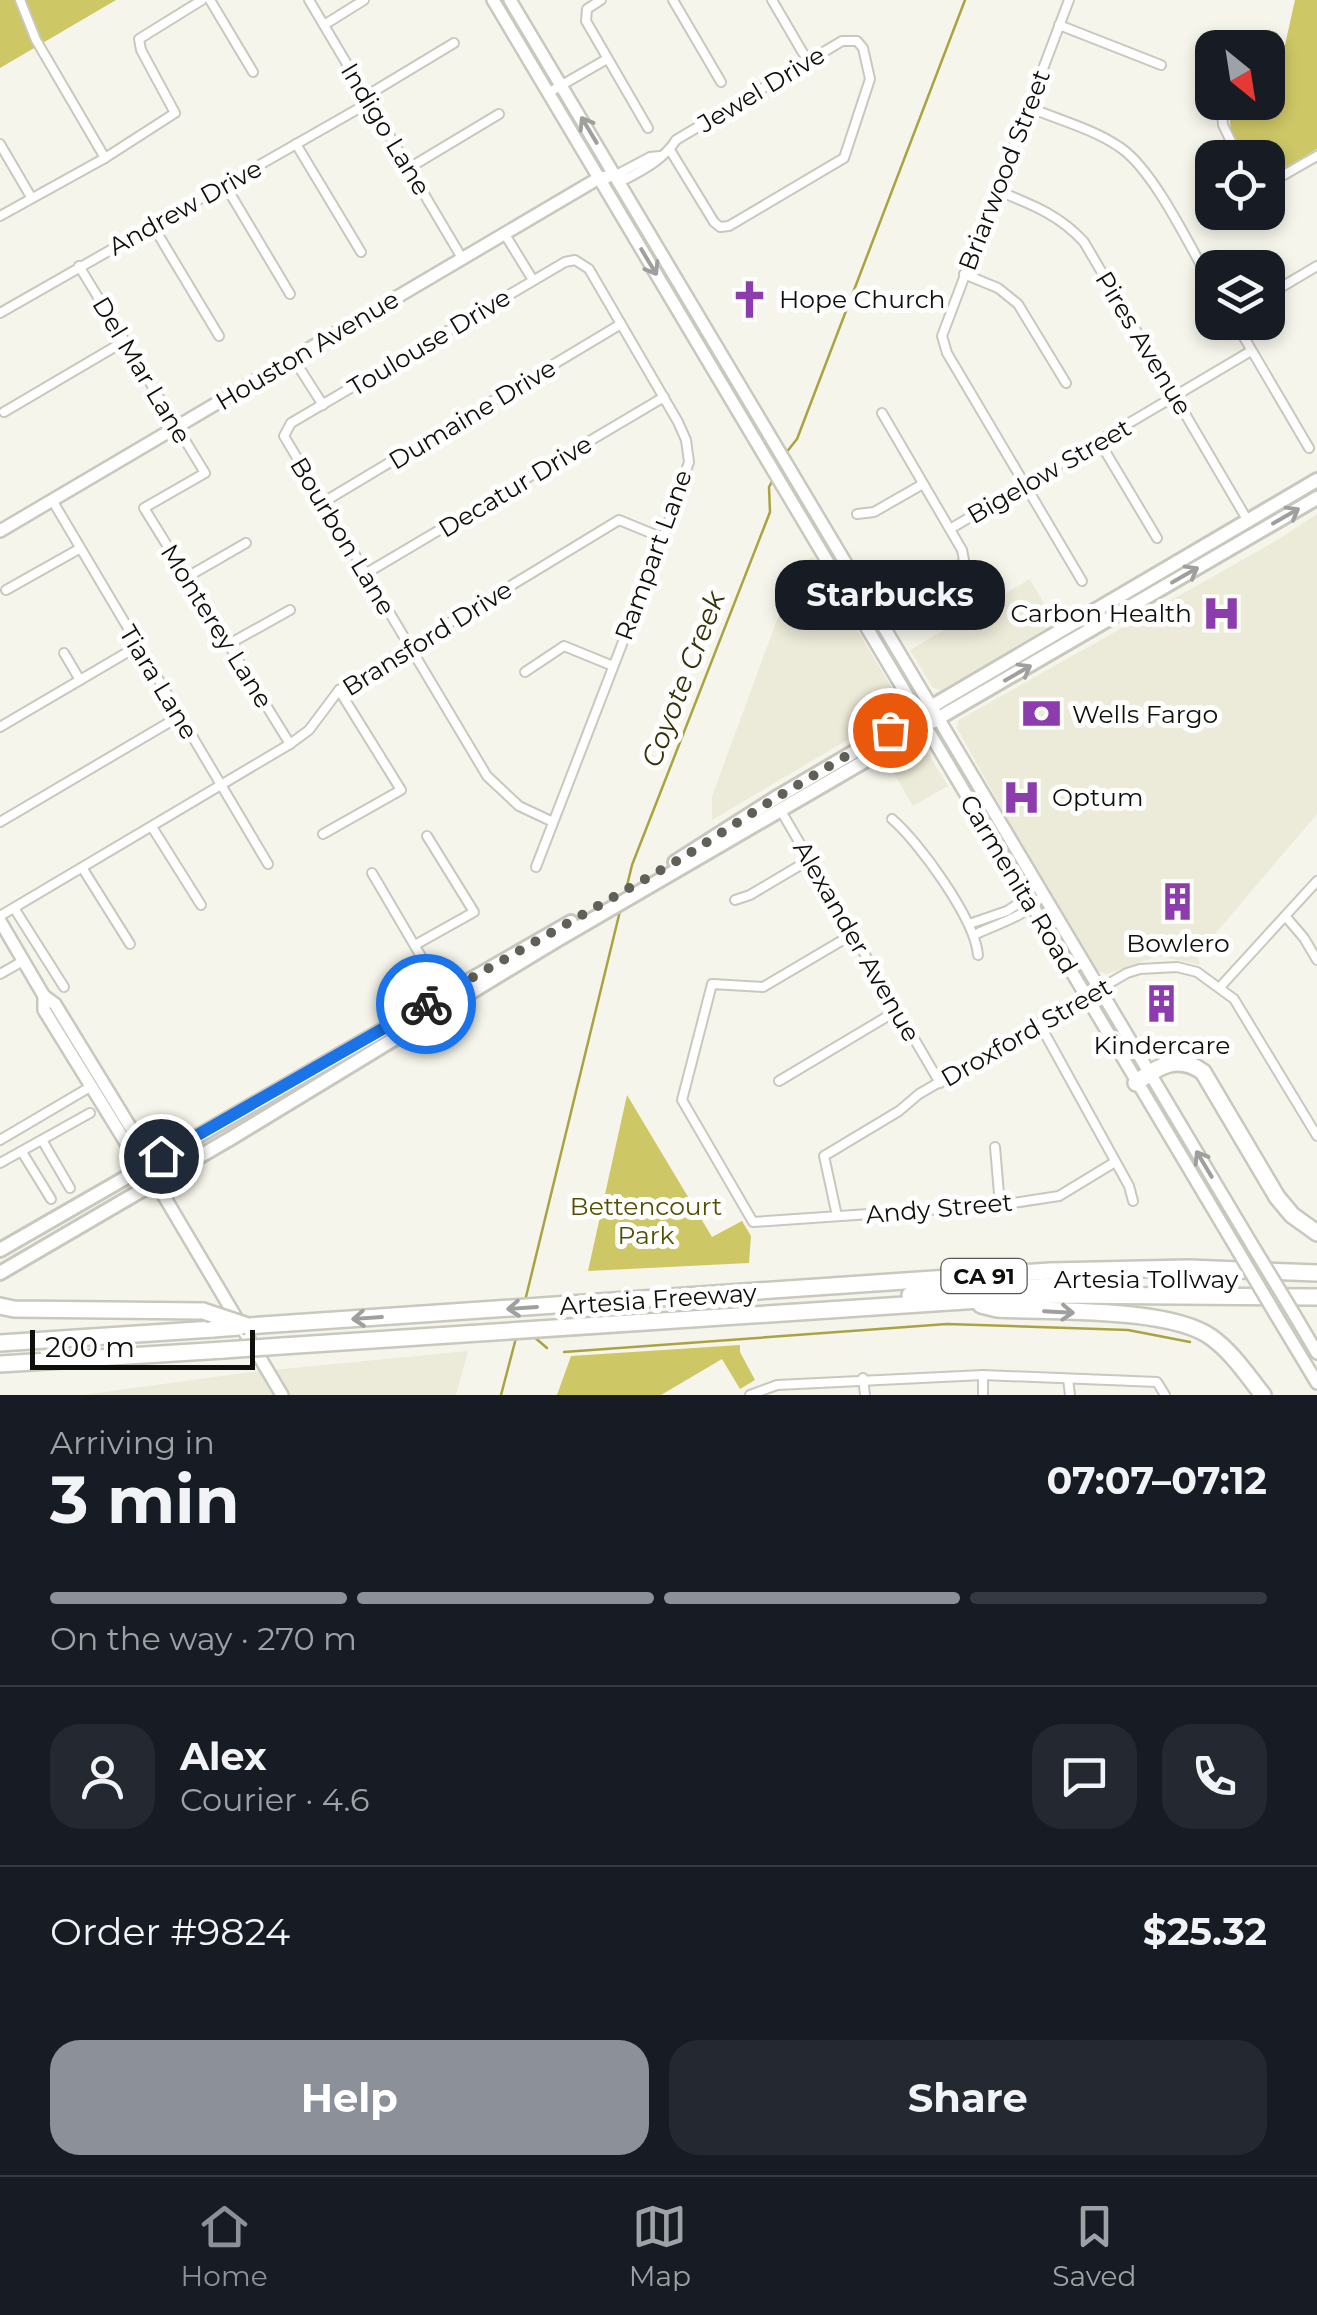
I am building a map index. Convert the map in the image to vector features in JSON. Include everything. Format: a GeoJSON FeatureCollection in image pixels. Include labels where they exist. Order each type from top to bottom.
{"type":"FeatureCollection","features":[{"type":"Feature","properties":{"kind":"highway"},"geometry":{"type":"LineString","coordinates":[[1143,1078],[1166,1064],[1180,1062],[1203,1072],[1278,1197],[1292,1215],[1317,1232]]}},
{"type":"Feature","properties":{"kind":"highway","name":"Artesia Freeway"},"geometry":{"type":"LineString","coordinates":[[0,1343],[1120,1269],[1317,1273]]}},
{"type":"Feature","properties":{"kind":"highway","name":"Artesia Tollway"},"geometry":{"type":"LineString","coordinates":[[738,1293],[749,1299],[1122,1277],[1317,1281]]}},
{"type":"Feature","properties":{"kind":"highway","name":"Artesia Tollway"},"geometry":{"type":"LineString","coordinates":[[790,1314],[803,1303],[1010,1287],[1096,1284],[1110,1294]]}},
{"type":"Feature","properties":{"kind":"highway","name":"Artesia Freeway"},"geometry":{"type":"LineString","coordinates":[[3,1365],[962,1301],[1110,1294],[1317,1297]]}},
{"type":"Feature","properties":{"kind":"highway"},"geometry":{"type":"LineString","coordinates":[[962,1301],[997,1309],[1162,1318],[1190,1325],[1213,1338],[1263,1395]]}},
{"type":"Feature","properties":{"kind":"highway"},"geometry":{"type":"LineString","coordinates":[[0,1306],[203,1311],[248,1326]]}},
{"type":"Feature","properties":{"kind":"main road","name":"Carmenita Road"},"geometry":{"type":"LineString","coordinates":[[493,0],[1085,996],[1254,1248],[1317,1353]]}},
{"type":"Feature","properties":{"kind":"main road","name":"Carmenita Road"},"geometry":{"type":"LineString","coordinates":[[510,0],[1099,988],[1143,1078],[1238,1251],[1317,1383]]}},
{"type":"Feature","properties":{"kind":"main road","name":"Houston Avenue"},"geometry":{"type":"LineString","coordinates":[[0,531],[599,178],[616,176]]}},
{"type":"Feature","properties":{"kind":"main road"},"geometry":{"type":"LineString","coordinates":[[681,863],[774,799],[1317,480]]}},
{"type":"Feature","properties":{"kind":"main road"},"geometry":{"type":"LineString","coordinates":[[0,1273],[579,922],[681,863],[781,812],[1317,498]]}},
{"type":"Feature","properties":{"kind":"main road"},"geometry":{"type":"LineString","coordinates":[[0,918],[44,996],[44,1010],[108,1092],[145,1165]]}},
{"type":"Feature","properties":{"kind":"main road"},"geometry":{"type":"LineString","coordinates":[[0,1250],[145,1165],[447,1000]]}},
{"type":"Feature","properties":{"kind":"main road"},"geometry":{"type":"LineString","coordinates":[[76,1050],[90,1087],[155,1181],[282,1395]]}},
{"type":"Feature","properties":{"kind":"main road"},"geometry":{"type":"LineString","coordinates":[[80,1069],[92,1076],[101,1091],[108,1092]]}},
{"type":"Feature","properties":{"kind":"main road"},"geometry":{"type":"LineString","coordinates":[[34,1253],[36,1240],[70,1209]]}},
{"type":"Feature","properties":{"kind":"street"},"geometry":{"type":"LineString","coordinates":[[20,0],[36,40],[105,158]]}},
{"type":"Feature","properties":{"kind":"street"},"geometry":{"type":"LineString","coordinates":[[0,216],[105,158],[175,113],[140,50],[139,39],[202,0]]}},
{"type":"Feature","properties":{"kind":"street"},"geometry":{"type":"LineString","coordinates":[[210,0],[252,72]]}},
{"type":"Feature","properties":{"kind":"street","name":"Indigo Lane"},"geometry":{"type":"LineString","coordinates":[[309,0],[462,258]]}},
{"type":"Feature","properties":{"kind":"street"},"geometry":{"type":"LineString","coordinates":[[324,25],[364,0]]}},
{"type":"Feature","properties":{"kind":"street"},"geometry":{"type":"LineString","coordinates":[[601,0],[588,9],[586,21],[648,128]]}},
{"type":"Feature","properties":{"kind":"street"},"geometry":{"type":"LineString","coordinates":[[672,0],[720,82]]}},
{"type":"Feature","properties":{"kind":"street"},"geometry":{"type":"LineString","coordinates":[[772,0],[803,53]]}},
{"type":"Feature","properties":{"kind":"street","name":"Briarwood Street"},"geometry":{"type":"LineString","coordinates":[[1024,485],[942,340],[1069,0]]}},
{"type":"Feature","properties":{"kind":"street"},"geometry":{"type":"LineString","coordinates":[[1059,25],[1161,65]]}},
{"type":"Feature","properties":{"kind":"street","name":"Jewel Drive"},"geometry":{"type":"LineString","coordinates":[[616,176],[626,179],[654,163],[676,140],[842,41],[857,40],[863,48],[870,79],[844,158],[729,226],[720,227],[714,222],[670,150]]}},
{"type":"Feature","properties":{"kind":"street","name":"Andrew Drive"},"geometry":{"type":"LineString","coordinates":[[0,313],[296,144],[454,43]]}},
{"type":"Feature","properties":{"kind":"street"},"geometry":{"type":"LineString","coordinates":[[548,93],[608,59]]}},
{"type":"Feature","properties":{"kind":"street"},"geometry":{"type":"LineString","coordinates":[[1028,107],[1125,150],[1144,169],[1195,256]]}},
{"type":"Feature","properties":{"kind":"street"},"geometry":{"type":"LineString","coordinates":[[409,168],[499,114]]}},
{"type":"Feature","properties":{"kind":"street"},"geometry":{"type":"LineString","coordinates":[[0,144],[31,197]]}},
{"type":"Feature","properties":{"kind":"street"},"geometry":{"type":"LineString","coordinates":[[296,144],[361,252]]}},
{"type":"Feature","properties":{"kind":"street"},"geometry":{"type":"LineString","coordinates":[[1285,174],[1317,156]]}},
{"type":"Feature","properties":{"kind":"street"},"geometry":{"type":"LineString","coordinates":[[225,185],[290,294]]}},
{"type":"Feature","properties":{"kind":"street","name":"Pires Avenue"},"geometry":{"type":"LineString","coordinates":[[996,190],[1044,209],[1068,224],[1084,242],[1255,534]]}},
{"type":"Feature","properties":{"kind":"street"},"geometry":{"type":"LineString","coordinates":[[154,226],[219,336]]}},
{"type":"Feature","properties":{"kind":"street"},"geometry":{"type":"LineString","coordinates":[[504,233],[533,280]]}},
{"type":"Feature","properties":{"kind":"street","name":"Toulouse Drive"},"geometry":{"type":"LineString","coordinates":[[285,432],[322,405],[533,280],[565,262],[578,260]]}},
{"type":"Feature","properties":{"kind":"street","name":"Rampart Lane"},"geometry":{"type":"LineString","coordinates":[[536,867],[663,538],[688,462],[686,440],[664,397],[589,269],[578,260]]}},
{"type":"Feature","properties":{"kind":"street","name":"Del Mar Lane"},"geometry":{"type":"LineString","coordinates":[[79,266],[205,473],[144,508]]}},
{"type":"Feature","properties":{"kind":"street"},"geometry":{"type":"LineString","coordinates":[[1285,285],[1317,266]]}},
{"type":"Feature","properties":{"kind":"street"},"geometry":{"type":"LineString","coordinates":[[964,274],[998,288],[1018,304],[1066,383]]}},
{"type":"Feature","properties":{"kind":"street","name":"Dumaine Drive"},"geometry":{"type":"LineString","coordinates":[[322,503],[621,324]]}},
{"type":"Feature","properties":{"kind":"street"},"geometry":{"type":"LineString","coordinates":[[1245,340],[1309,448]]}},
{"type":"Feature","properties":{"kind":"street"},"geometry":{"type":"LineString","coordinates":[[4,412],[123,342]]}},
{"type":"Feature","properties":{"kind":"street","name":"Bigelow Street"},"geometry":{"type":"LineString","coordinates":[[866,625],[956,571],[964,560],[950,529],[1251,351]]}},
{"type":"Feature","properties":{"kind":"street"},"geometry":{"type":"LineString","coordinates":[[294,358],[322,405]]}},
{"type":"Feature","properties":{"kind":"street","name":"Decatur Drive"},"geometry":{"type":"LineString","coordinates":[[366,574],[664,397]]}},
{"type":"Feature","properties":{"kind":"street"},"geometry":{"type":"LineString","coordinates":[[882,413],[950,529]]}},
{"type":"Feature","properties":{"kind":"street","name":"Bourbon Lane"},"geometry":{"type":"LineString","coordinates":[[285,432],[286,444],[487,776],[519,806],[553,822]]}},
{"type":"Feature","properties":{"kind":"street"},"geometry":{"type":"LineString","coordinates":[[1099,441],[1157,538]]}},
{"type":"Feature","properties":{"kind":"street"},"geometry":{"type":"LineString","coordinates":[[857,514],[874,512],[923,484]]}},
{"type":"Feature","properties":{"kind":"street"},"geometry":{"type":"LineString","coordinates":[[1024,485],[1082,582]]}},
{"type":"Feature","properties":{"kind":"street","name":"Tiara Lane"},"geometry":{"type":"LineString","coordinates":[[52,500],[268,864]]}},
{"type":"Feature","properties":{"kind":"street","name":"Monterey Lane"},"geometry":{"type":"LineString","coordinates":[[144,508],[290,744]]}},
{"type":"Feature","properties":{"kind":"street","name":"Bransford Drive"},"geometry":{"type":"LineString","coordinates":[[0,918],[290,744],[309,730],[339,690],[619,520],[663,538]]}},
{"type":"Feature","properties":{"kind":"street"},"geometry":{"type":"LineString","coordinates":[[187,577],[246,543]]}},
{"type":"Feature","properties":{"kind":"street"},"geometry":{"type":"LineString","coordinates":[[6,590],[79,549]]}},
{"type":"Feature","properties":{"kind":"street"},"geometry":{"type":"LineString","coordinates":[[229,644],[290,610]]}},
{"type":"Feature","properties":{"kind":"street"},"geometry":{"type":"LineString","coordinates":[[0,727],[138,646]]}},
{"type":"Feature","properties":{"kind":"street"},"geometry":{"type":"LineString","coordinates":[[525,672],[564,646],[613,666]]}},
{"type":"Feature","properties":{"kind":"street"},"geometry":{"type":"LineString","coordinates":[[64,654],[80,680]]}},
{"type":"Feature","properties":{"kind":"street"},"geometry":{"type":"LineString","coordinates":[[322,834],[400,790],[339,690]]}},
{"type":"Feature","properties":{"kind":"street"},"geometry":{"type":"LineString","coordinates":[[0,822],[180,716]]}},
{"type":"Feature","properties":{"kind":"street","name":"Alexander Avenue"},"geometry":{"type":"LineString","coordinates":[[774,799],[940,1083]]}},
{"type":"Feature","properties":{"kind":"street"},"geometry":{"type":"LineString","coordinates":[[892,819],[950,890],[970,924],[978,954]]}},
{"type":"Feature","properties":{"kind":"street"},"geometry":{"type":"LineString","coordinates":[[152,826],[201,905]]}},
{"type":"Feature","properties":{"kind":"street"},"geometry":{"type":"LineString","coordinates":[[415,946],[474,912],[427,836]]}},
{"type":"Feature","properties":{"kind":"street"},"geometry":{"type":"LineString","coordinates":[[735,900],[810,860]]}},
{"type":"Feature","properties":{"kind":"street"},"geometry":{"type":"LineString","coordinates":[[84,870],[130,944]]}},
{"type":"Feature","properties":{"kind":"street"},"geometry":{"type":"LineString","coordinates":[[372,873],[447,1000]]}},
{"type":"Feature","properties":{"kind":"street"},"geometry":{"type":"LineString","coordinates":[[1317,881],[1221,986],[1246,1016],[1317,1136]]}},
{"type":"Feature","properties":{"kind":"street"},"geometry":{"type":"LineString","coordinates":[[974,935],[1012,922],[1044,894]]}},
{"type":"Feature","properties":{"kind":"street"},"geometry":{"type":"LineString","coordinates":[[970,924],[1030,903]]}},
{"type":"Feature","properties":{"kind":"street"},"geometry":{"type":"LineString","coordinates":[[14,908],[64,987]]}},
{"type":"Feature","properties":{"kind":"street"},"geometry":{"type":"LineString","coordinates":[[1286,917],[1317,960]]}},
{"type":"Feature","properties":{"kind":"street","name":"Andy Street"},"geometry":{"type":"LineString","coordinates":[[853,934],[763,987],[712,984],[682,1100],[753,1222],[1000,1205],[1059,1196],[1115,1162]]}},
{"type":"Feature","properties":{"kind":"street"},"geometry":{"type":"LineString","coordinates":[[0,974],[22,961]]}},
{"type":"Feature","properties":{"kind":"street","name":"Droxford Street"},"geometry":{"type":"LineString","coordinates":[[837,1216],[824,1156],[1039,1023],[1127,973],[1154,967],[1197,972],[1221,986]]}},
{"type":"Feature","properties":{"kind":"street"},"geometry":{"type":"LineString","coordinates":[[779,1081],[898,1010]]}},
{"type":"Feature","properties":{"kind":"street"},"geometry":{"type":"LineString","coordinates":[[1039,1023],[1129,1186],[1133,1201]]}},
{"type":"Feature","properties":{"kind":"street"},"geometry":{"type":"LineString","coordinates":[[0,1140],[90,1087]]}},
{"type":"Feature","properties":{"kind":"street"},"geometry":{"type":"LineString","coordinates":[[0,1163],[90,1112]]}},
{"type":"Feature","properties":{"kind":"street"},"geometry":{"type":"LineString","coordinates":[[32,1120],[70,1188]]}},
{"type":"Feature","properties":{"kind":"street"},"geometry":{"type":"LineString","coordinates":[[994,1147],[1000,1205]]}},
{"type":"Feature","properties":{"kind":"street"},"geometry":{"type":"LineString","coordinates":[[22,1152],[51,1199]]}},
{"type":"Feature","properties":{"kind":"street"},"geometry":{"type":"LineString","coordinates":[[983,1374],[983,1395]]}},
{"type":"Feature","properties":{"kind":"street"},"geometry":{"type":"LineString","coordinates":[[753,1394],[777,1385],[983,1374],[1157,1382],[1165,1395]]}},
{"type":"Feature","properties":{"kind":"street"},"geometry":{"type":"LineString","coordinates":[[863,1378],[865,1395]]}},
{"type":"Feature","properties":{"kind":"street"},"geometry":{"type":"LineString","coordinates":[[1068,1379],[1070,1395]]}},
{"type":"Feature","properties":{"kind":"shaded area"},"geometry":{"type":"Polygon","coordinates":[[[1317,514],[1317,814],[1197,955],[1200,965],[1158,956],[1107,974],[1091,969],[957,728],[959,720],[1317,514]]]}},
{"type":"Feature","properties":{"kind":"shaded area"},"geometry":{"type":"Polygon","coordinates":[[[814,557],[900,702],[898,710],[712,820],[712,796],[795,571],[803,561],[814,557]]]}},
{"type":"Feature","properties":{"kind":"shaded area"},"geometry":{"type":"Polygon","coordinates":[[[1030,579],[1055,623],[941,690],[933,688],[910,650],[1030,579]]]}},
{"type":"Feature","properties":{"kind":"shaded area"},"geometry":{"type":"Polygon","coordinates":[[[923,745],[948,786],[913,806],[888,763],[923,745]]]}},
{"type":"Feature","properties":{"kind":"shaded area"},"geometry":{"type":"Polygon","coordinates":[[[468,1351],[456,1395],[82,1395],[251,1372],[468,1351]]]}},
{"type":"Feature","properties":{"kind":"green space"},"geometry":{"type":"Polygon","coordinates":[[[0,0],[116,0],[0,68],[0,0]]]}},
{"type":"Feature","properties":{"kind":"green space"},"geometry":{"type":"Polygon","coordinates":[[[1295,0],[1317,0],[1317,149],[1285,168],[1285,140],[1237,140],[1230,120],[1285,120],[1285,45],[1295,0]]]}},
{"type":"Feature","properties":{"kind":"green space","name":"Bettencourt Park"},"geometry":{"type":"Polygon","coordinates":[[[627,1095],[712,1237],[742,1221],[751,1236],[749,1263],[588,1271],[627,1095]]]}},
{"type":"Feature","properties":{"kind":"green space"},"geometry":{"type":"Polygon","coordinates":[[[740,1345],[755,1380],[740,1389],[722,1359],[661,1395],[557,1395],[571,1356],[740,1345]]]}},
{"type":"Feature","properties":{"kind":"waterway","name":"Coyote Creek"},"geometry":{"type":"LineString","coordinates":[[785,454],[797,439],[965,0]]}},
{"type":"Feature","properties":{"kind":"waterway","name":"Coyote Creek"},"geometry":{"type":"LineString","coordinates":[[625,894],[632,865],[770,512],[769,487],[773,480]]}},
{"type":"Feature","properties":{"kind":"waterway","name":"Coyote Creek"},"geometry":{"type":"LineString","coordinates":[[525,1301],[620,911]]}},
{"type":"Feature","properties":{"kind":"waterway"},"geometry":{"type":"LineString","coordinates":[[564,1352],[947,1324],[1128,1330],[1190,1342]]}},
{"type":"Feature","properties":{"kind":"waterway"},"geometry":{"type":"LineString","coordinates":[[533,1336],[547,1348]]}},
{"type":"Feature","properties":{"kind":"waterway","name":"Coyote Creek"},"geometry":{"type":"LineString","coordinates":[[501,1395],[516,1338]]}},
{"type":"Feature","properties":{"kind":"way so far"},"geometry":{"type":"LineString","coordinates":[[426,1004],[682,858],[890,730]]}},
{"type":"Feature","properties":{"kind":"place","name":"Hope Church"},"geometry":{"type":"Point","coordinates":[749,299]}},
{"type":"Feature","properties":{"kind":"place","name":"Carbon Health"},"geometry":{"type":"Point","coordinates":[1222,613]}},
{"type":"Feature","properties":{"kind":"place","name":"Wells Fargo"},"geometry":{"type":"Point","coordinates":[1042,714]}},
{"type":"Feature","properties":{"kind":"place","name":"Starbucks"},"geometry":{"type":"Point","coordinates":[890,730]}},
{"type":"Feature","properties":{"kind":"place","name":"Optum"},"geometry":{"type":"Point","coordinates":[1022,797]}},
{"type":"Feature","properties":{"kind":"place","name":"Bowlero"},"geometry":{"type":"Point","coordinates":[1178,902]}},
{"type":"Feature","properties":{"kind":"place","name":"Kindercare"},"geometry":{"type":"Point","coordinates":[1162,1004]}},
{"type":"Feature","properties":{"kind":"route"},"geometry":{"type":"LineString","coordinates":[[161,1156],[426,1004]]}}]}
